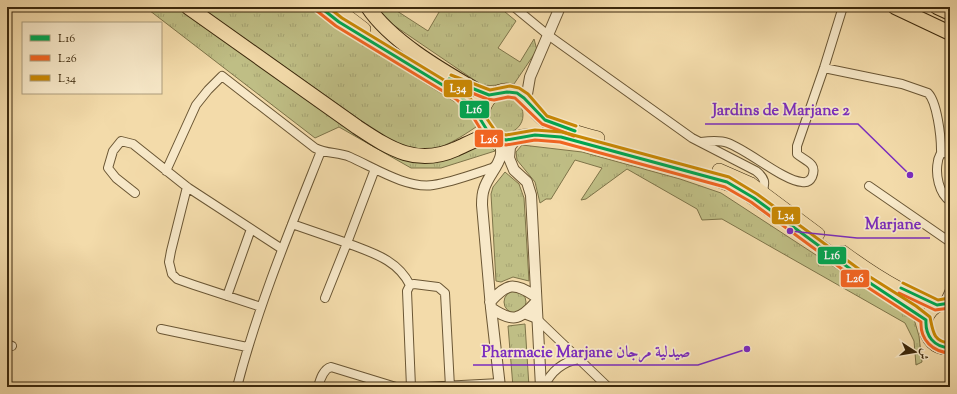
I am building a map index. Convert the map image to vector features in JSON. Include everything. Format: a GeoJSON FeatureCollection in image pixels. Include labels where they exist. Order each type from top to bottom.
{"type":"FeatureCollection","features":[{"type":"Feature","properties":{"kind":"highway"},"geometry":{"type":"LineString","coordinates":[[188,7],[366,132],[407,155],[427,157],[441,155],[480,138],[494,137],[506,140],[519,137],[545,135],[562,137],[727,182],[754,198],[795,230],[864,279],[926,320]]}},
{"type":"Feature","properties":{"kind":"highway"},"geometry":{"type":"LineString","coordinates":[[320,7],[339,22],[459,95],[474,109],[483,121],[487,130],[494,137]]}},
{"type":"Feature","properties":{"kind":"highway"},"geometry":{"type":"LineString","coordinates":[[335,7],[364,29],[461,86],[494,95]]}},
{"type":"Feature","properties":{"kind":"highway"},"geometry":{"type":"LineString","coordinates":[[368,7],[376,20],[398,38],[447,73],[474,89]]}},
{"type":"Feature","properties":{"kind":"highway"},"geometry":{"type":"LineString","coordinates":[[894,7],[950,33]]}},
{"type":"Feature","properties":{"kind":"highway"},"geometry":{"type":"LineString","coordinates":[[937,7],[950,13]]}},
{"type":"Feature","properties":{"kind":"highway"},"geometry":{"type":"LineString","coordinates":[[483,121],[484,106],[494,95],[502,92],[515,92],[527,101],[541,118],[558,126],[726,173],[745,181],[855,260],[889,282],[928,302],[944,304]]}},
{"type":"Feature","properties":{"kind":"highway"},"geometry":{"type":"LineString","coordinates":[[519,137],[530,126],[532,118],[527,101]]}},
{"type":"Feature","properties":{"kind":"highway"},"geometry":{"type":"LineString","coordinates":[[944,304],[928,314],[926,320],[926,330],[929,339],[936,345],[950,348]]}},
{"type":"Feature","properties":{"kind":"street"},"geometry":{"type":"LineString","coordinates":[[514,7],[548,35],[654,112],[699,142],[744,163],[762,175],[765,184],[762,193]]}},
{"type":"Feature","properties":{"kind":"street"},"geometry":{"type":"LineString","coordinates":[[527,101],[530,77],[560,7]]}},
{"type":"Feature","properties":{"kind":"street"},"geometry":{"type":"LineString","coordinates":[[699,142],[717,141],[731,144],[796,180],[808,182],[812,178],[814,168],[811,163],[797,154],[796,150],[842,10]]}},
{"type":"Feature","properties":{"kind":"street"},"geometry":{"type":"LineString","coordinates":[[824,68],[902,84],[928,92],[934,103],[942,152],[937,163],[939,185],[943,195],[950,201]]}},
{"type":"Feature","properties":{"kind":"street"},"geometry":{"type":"LineString","coordinates":[[166,172],[196,106],[208,90],[222,76],[321,151],[348,156],[403,180],[432,186],[492,168],[499,164]]}},
{"type":"Feature","properties":{"kind":"street"},"geometry":{"type":"LineString","coordinates":[[515,92],[530,77]]}},
{"type":"Feature","properties":{"kind":"street"},"geometry":{"type":"LineString","coordinates":[[422,387],[500,385],[482,205],[486,184],[499,164],[501,146],[494,137]]}},
{"type":"Feature","properties":{"kind":"street"},"geometry":{"type":"LineString","coordinates":[[519,137],[510,147],[509,158],[514,170],[527,182],[531,196],[537,319],[543,387]]}},
{"type":"Feature","properties":{"kind":"street"},"geometry":{"type":"LineString","coordinates":[[135,193],[116,178],[108,168],[113,151],[121,141],[133,144],[166,172],[187,187],[282,249]]}},
{"type":"Feature","properties":{"kind":"street"},"geometry":{"type":"LineString","coordinates":[[236,387],[247,347],[261,307],[282,249],[321,151]]}},
{"type":"Feature","properties":{"kind":"street"},"geometry":{"type":"LineString","coordinates":[[942,152],[950,155]]}},
{"type":"Feature","properties":{"kind":"street"},"geometry":{"type":"LineString","coordinates":[[325,298],[375,169]]}},
{"type":"Feature","properties":{"kind":"street"},"geometry":{"type":"LineString","coordinates":[[475,173],[484,178],[486,184]]}},
{"type":"Feature","properties":{"kind":"street"},"geometry":{"type":"LineString","coordinates":[[869,186],[950,242]]}},
{"type":"Feature","properties":{"kind":"street"},"geometry":{"type":"LineString","coordinates":[[187,187],[170,251],[170,269],[177,279],[261,307]]}},
{"type":"Feature","properties":{"kind":"street"},"geometry":{"type":"LineString","coordinates":[[292,224],[347,243],[388,260],[401,270],[410,285]]}},
{"type":"Feature","properties":{"kind":"street"},"geometry":{"type":"LineString","coordinates":[[227,296],[251,229]]}},
{"type":"Feature","properties":{"kind":"street"},"geometry":{"type":"LineString","coordinates":[[410,285],[420,284],[438,287],[445,293],[450,386]]}},
{"type":"Feature","properties":{"kind":"street"},"geometry":{"type":"LineString","coordinates":[[410,285],[407,289],[407,294],[411,387]]}},
{"type":"Feature","properties":{"kind":"street"},"geometry":{"type":"LineString","coordinates":[[491,305],[502,290],[513,286],[522,288],[536,299]]}},
{"type":"Feature","properties":{"kind":"street"},"geometry":{"type":"LineString","coordinates":[[944,304],[950,290]]}},
{"type":"Feature","properties":{"kind":"street"},"geometry":{"type":"LineString","coordinates":[[491,305],[508,318],[516,318],[524,314],[536,299]]}},
{"type":"Feature","properties":{"kind":"street"},"geometry":{"type":"LineString","coordinates":[[524,314],[537,319],[608,387]]}},
{"type":"Feature","properties":{"kind":"street"},"geometry":{"type":"LineString","coordinates":[[161,329],[247,347]]}},
{"type":"Feature","properties":{"kind":"street"},"geometry":{"type":"LineString","coordinates":[[543,387],[560,366],[568,361],[579,359]]}},
{"type":"Feature","properties":{"kind":"street"},"geometry":{"type":"LineString","coordinates":[[318,387],[324,372],[327,368],[331,367],[396,387]]}},
{"type":"Feature","properties":{"kind":"street"},"geometry":{"type":"LineString","coordinates":[[108,387],[165,387]]}},
{"type":"Feature","properties":{"kind":"green space"},"geometry":{"type":"Polygon","coordinates":[[[145,7],[186,7],[407,156],[486,141],[495,151],[441,168],[411,168],[339,127],[315,138],[145,7]]]}},
{"type":"Feature","properties":{"kind":"green space"},"geometry":{"type":"Polygon","coordinates":[[[200,7],[313,7],[326,21],[471,112],[476,127],[451,142],[433,149],[415,150],[402,147],[380,134],[200,7]]]}},
{"type":"Feature","properties":{"kind":"green space"},"geometry":{"type":"Polygon","coordinates":[[[375,7],[399,7],[397,11],[428,31],[442,7],[499,7],[516,21],[498,48],[520,62],[534,39],[537,50],[514,84],[483,86],[389,22],[375,7]]]}},
{"type":"Feature","properties":{"kind":"green space"},"geometry":{"type":"Polygon","coordinates":[[[508,97],[518,102],[522,108],[522,122],[518,128],[512,132],[502,133],[492,128],[488,122],[487,112],[492,102],[498,98],[508,97]]]}},
{"type":"Feature","properties":{"kind":"green space"},"geometry":{"type":"Polygon","coordinates":[[[522,145],[582,152],[680,179],[721,193],[914,319],[919,336],[922,362],[916,365],[914,341],[905,323],[722,219],[702,220],[697,209],[627,169],[586,199],[581,200],[602,168],[575,160],[551,199],[546,199],[540,203],[535,182],[517,160],[516,152],[522,145]]]}},
{"type":"Feature","properties":{"kind":"green space"},"geometry":{"type":"Polygon","coordinates":[[[505,172],[519,184],[524,198],[529,281],[513,277],[501,282],[496,281],[491,194],[493,187],[505,172]]]}},
{"type":"Feature","properties":{"kind":"green space"},"geometry":{"type":"Polygon","coordinates":[[[515,291],[523,294],[526,302],[523,310],[515,313],[507,310],[504,302],[507,294],[515,291]]]}},
{"type":"Feature","properties":{"kind":"green space"},"geometry":{"type":"Polygon","coordinates":[[[525,324],[529,387],[513,387],[508,326],[525,324]]]}},
{"type":"Feature","properties":{"kind":"transit line","name":"L16"},"geometry":{"type":"LineString","coordinates":[[320,7],[339,22],[459,95],[474,109],[487,130],[493,136],[506,140],[535,135],[561,137],[727,182],[754,198],[864,279],[926,320],[927,331],[932,340],[939,345],[950,348]]}},
{"type":"Feature","properties":{"kind":"transit line","name":"L34"},"geometry":{"type":"LineString","coordinates":[[328,7],[342,18],[462,91],[478,106],[496,132],[506,135],[535,130],[562,132],[729,177],[757,194],[867,275],[916,306],[930,317],[933,331],[937,338],[944,342],[950,343]]}},
{"type":"Feature","properties":{"kind":"transit line","name":"L26"},"geometry":{"type":"LineString","coordinates":[[317,11],[336,26],[456,99],[470,112],[483,133],[491,141],[506,145],[535,140],[560,142],[725,187],[751,202],[861,283],[921,322],[923,334],[929,344],[938,350],[950,353]]}},
{"type":"Feature","properties":{"kind":"transit line","name":"L34"},"geometry":{"type":"LineString","coordinates":[[451,75],[490,90],[510,86],[519,88],[528,94],[547,116],[576,126]]}},
{"type":"Feature","properties":{"kind":"transit line","name":"L16"},"geometry":{"type":"LineString","coordinates":[[449,79],[489,95],[507,92],[517,93],[524,98],[545,120],[575,131]]}},
{"type":"Feature","properties":{"kind":"transit line","name":"L26"},"geometry":{"type":"LineString","coordinates":[[447,83],[487,99],[494,100],[508,97],[515,98],[542,124],[574,136]]}},
{"type":"Feature","properties":{"kind":"transit line","name":"L34"},"geometry":{"type":"LineString","coordinates":[[903,283],[938,300],[949,298]]}},
{"type":"Feature","properties":{"kind":"transit line","name":"L16"},"geometry":{"type":"LineString","coordinates":[[901,288],[937,305],[950,303]]}},
{"type":"Feature","properties":{"kind":"transit line","name":"L26"},"geometry":{"type":"LineString","coordinates":[[899,293],[935,310],[950,308]]}},
{"type":"Feature","properties":{"kind":"place","name":"Jardins de Marjane 2"},"geometry":{"type":"Point","coordinates":[910,175]}},
{"type":"Feature","properties":{"kind":"place","name":"Marjane"},"geometry":{"type":"Point","coordinates":[790,231]}},
{"type":"Feature","properties":{"kind":"place","name":"Pharmacie Marjane صيدلية مرجان"},"geometry":{"type":"Point","coordinates":[747,349]}}]}
